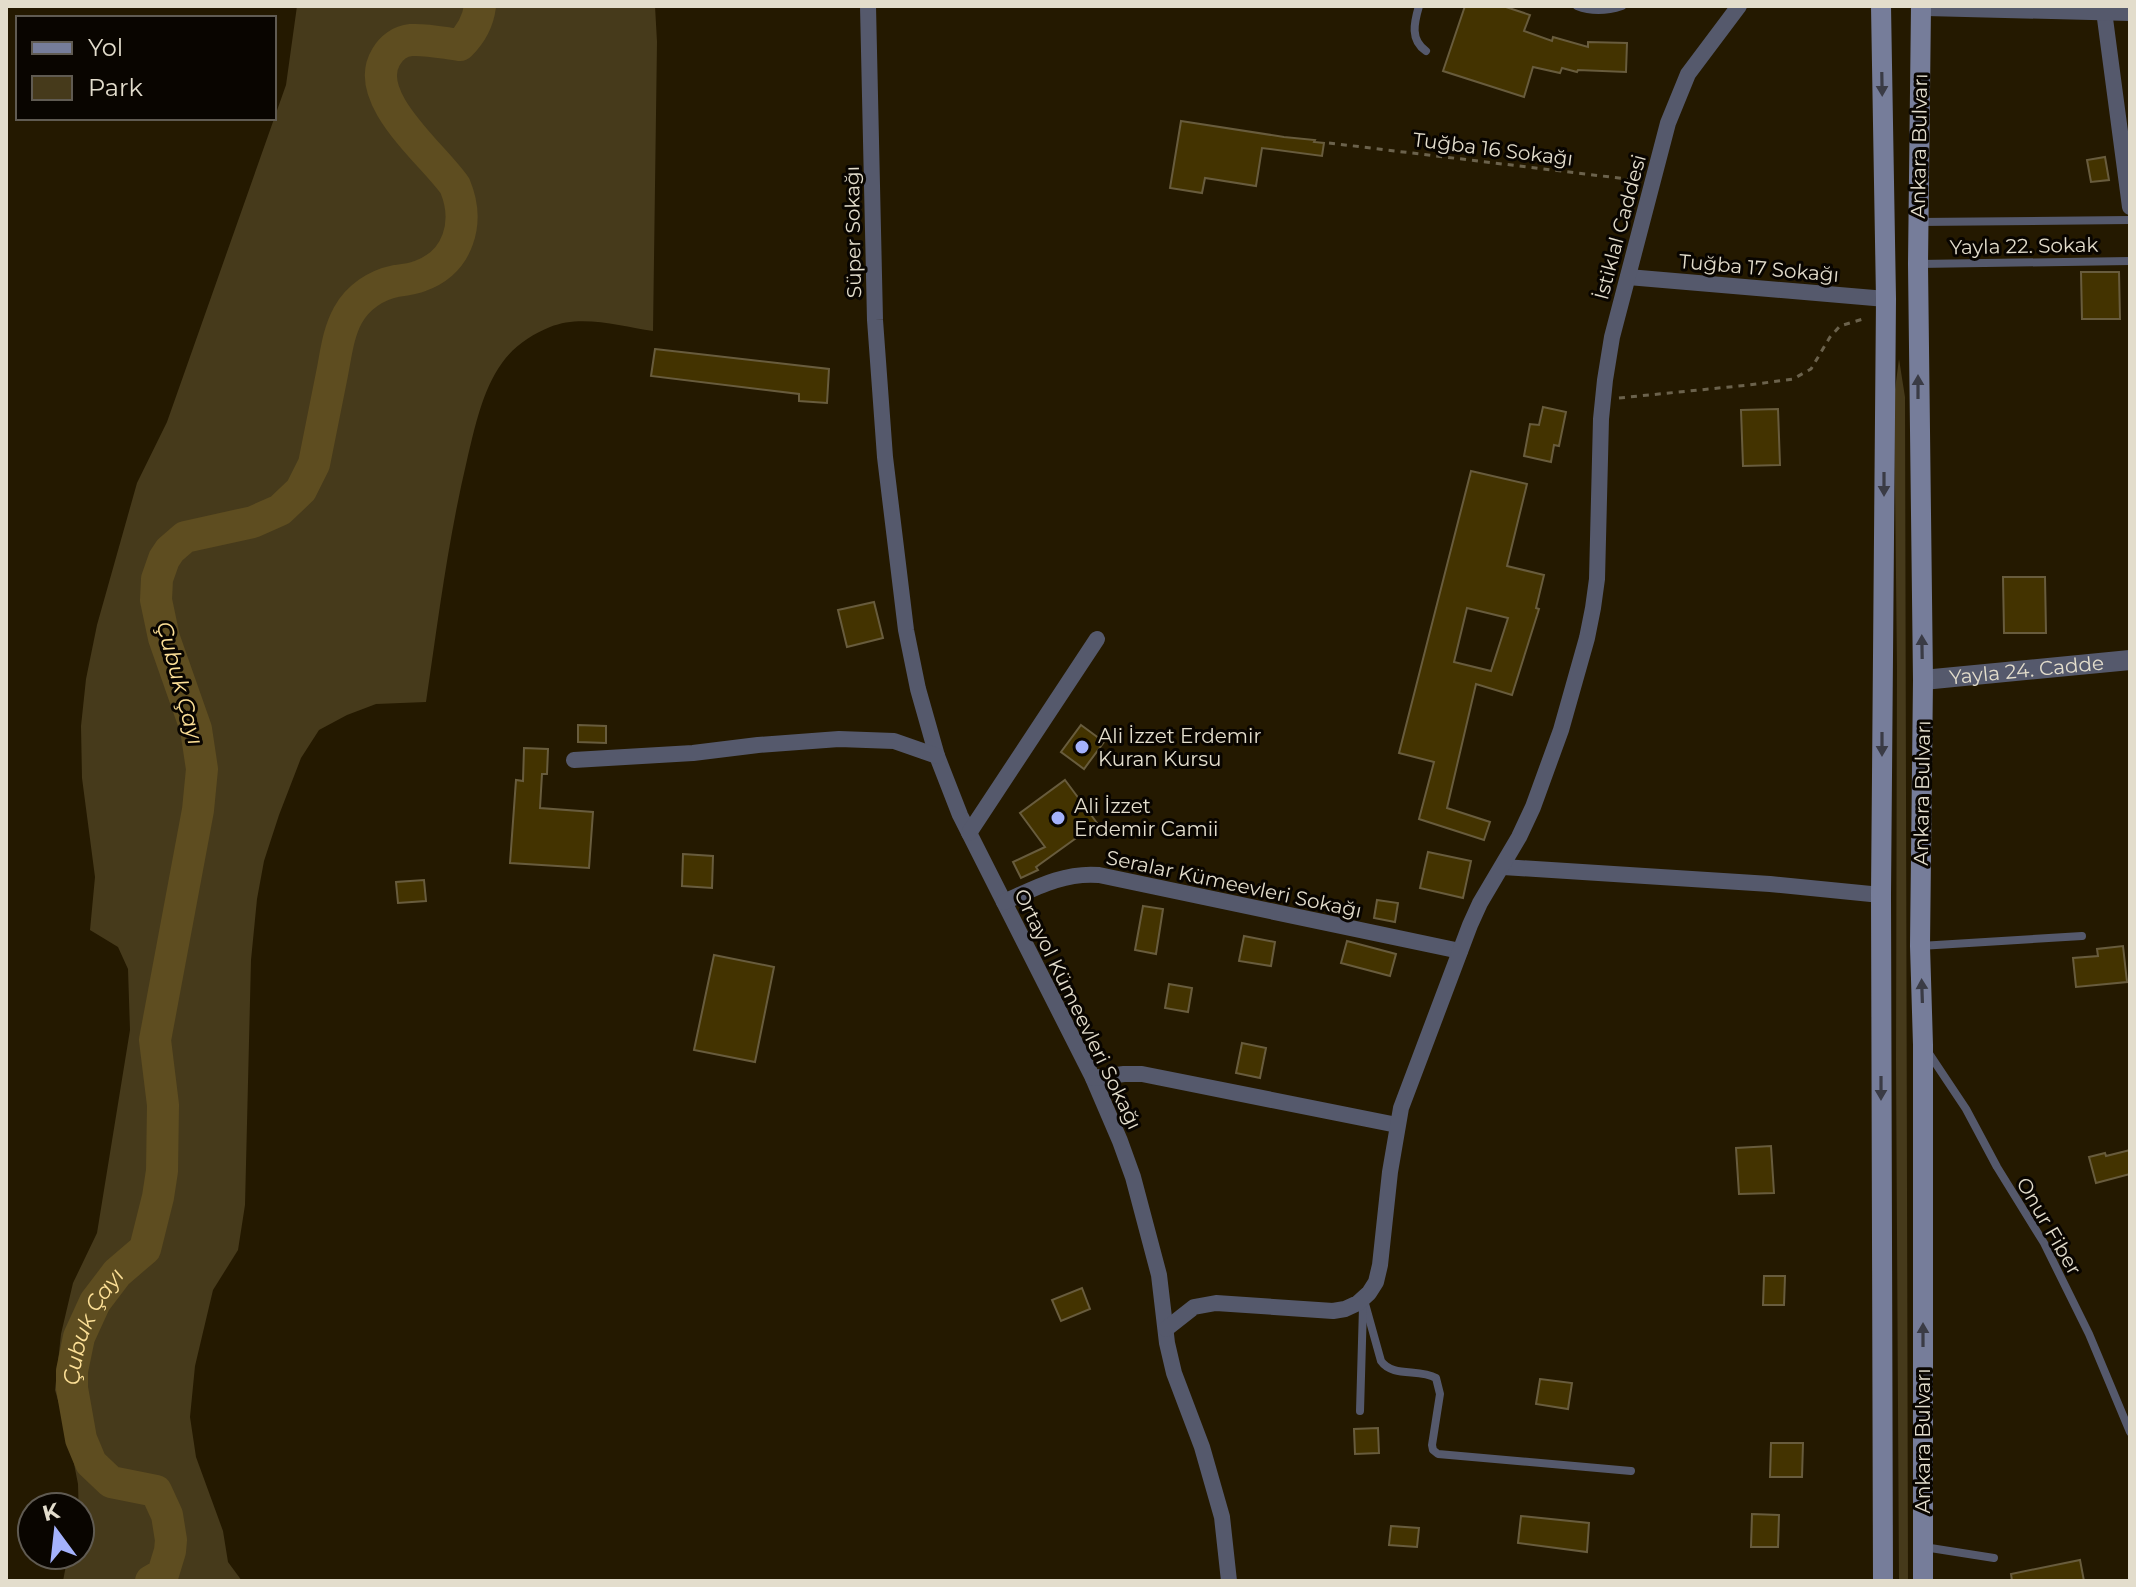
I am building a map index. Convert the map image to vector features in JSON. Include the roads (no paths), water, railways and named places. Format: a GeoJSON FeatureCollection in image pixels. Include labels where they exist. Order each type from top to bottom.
{"type":"FeatureCollection","features":[{"type":"Feature","properties":{"kind":"main road","name":"Ankara Bulvarı"},"geometry":{"type":"LineString","coordinates":[[1881,6],[1886,299],[1881,895],[1883,1581]]}},
{"type":"Feature","properties":{"kind":"main road","name":"Ankara Bulvarı"},"geometry":{"type":"LineString","coordinates":[[1923,1581],[1923,1045],[1920,946],[1923,680],[1917,222],[1924,6]]}},
{"type":"Feature","properties":{"kind":"street","name":"Süper Sokağı"},"geometry":{"type":"LineString","coordinates":[[868,6],[875,320],[885,457]]}},
{"type":"Feature","properties":{"kind":"street","name":"İstiklal Caddesi"},"geometry":{"type":"LineString","coordinates":[[1503,867],[1533,807],[1547,770],[1587,638],[1597,579],[1603,400],[1612,337],[1668,123],[1688,74],[1739,6]]}},
{"type":"Feature","properties":{"kind":"street"},"geometry":{"type":"LineString","coordinates":[[1924,6],[2130,11]]}},
{"type":"Feature","properties":{"kind":"street"},"geometry":{"type":"LineString","coordinates":[[2104,11],[2130,207]]}},
{"type":"Feature","properties":{"kind":"street","name":"Tuğba 17 Sokağı"},"geometry":{"type":"LineString","coordinates":[[1628,277],[1886,299]]}},
{"type":"Feature","properties":{"kind":"street","name":"Ortayol Kümeevleri Sokağı"},"geometry":{"type":"LineString","coordinates":[[885,457],[911,657],[937,756],[969,833],[1109,1112],[1133,1177],[1159,1275],[1174,1373],[1202,1447],[1222,1517],[1229,1581]]}},
{"type":"Feature","properties":{"kind":"street"},"geometry":{"type":"LineString","coordinates":[[969,833],[1097,639]]}},
{"type":"Feature","properties":{"kind":"street","name":"Yayla 24. Cadde"},"geometry":{"type":"LineString","coordinates":[[1923,680],[2130,660]]}},
{"type":"Feature","properties":{"kind":"street"},"geometry":{"type":"LineString","coordinates":[[574,760],[693,753],[839,739],[894,741],[937,756]]}},
{"type":"Feature","properties":{"kind":"street"},"geometry":{"type":"LineString","coordinates":[[1166,1329],[1194,1307],[1204,1304],[1333,1311],[1345,1309],[1363,1298],[1376,1282],[1397,1125],[1407,1091],[1480,903],[1503,867],[1770,884],[1881,895]]}},
{"type":"Feature","properties":{"kind":"street","name":"Seralar Kümeevleri Sokağı"},"geometry":{"type":"LineString","coordinates":[[1004,902],[1058,879],[1073,875],[1099,875],[1460,951]]}},
{"type":"Feature","properties":{"kind":"street"},"geometry":{"type":"LineString","coordinates":[[1093,1078],[1142,1074],[1397,1125]]}},
{"type":"Feature","properties":{"kind":"lane"},"geometry":{"type":"LineString","coordinates":[[1419,6],[1414,33],[1418,45],[1426,51]]}},
{"type":"Feature","properties":{"kind":"lane"},"geometry":{"type":"LineString","coordinates":[[1577,6],[1606,10],[1622,6]]}},
{"type":"Feature","properties":{"kind":"lane"},"geometry":{"type":"LineString","coordinates":[[1917,222],[2130,220]]}},
{"type":"Feature","properties":{"kind":"lane","name":"Yayla 22. Sokak"},"geometry":{"type":"LineString","coordinates":[[1918,264],[2130,261]]}},
{"type":"Feature","properties":{"kind":"lane"},"geometry":{"type":"LineString","coordinates":[[1920,946],[2082,936]]}},
{"type":"Feature","properties":{"kind":"lane","name":"Onur Fiber"},"geometry":{"type":"LineString","coordinates":[[1923,1045],[1966,1109],[2044,1243],[2089,1334],[2130,1432]]}},
{"type":"Feature","properties":{"kind":"lane"},"geometry":{"type":"LineString","coordinates":[[1360,1411],[1363,1298]]}},
{"type":"Feature","properties":{"kind":"lane"},"geometry":{"type":"LineString","coordinates":[[1363,1298],[1385,1367],[1392,1371],[1421,1372],[1436,1378],[1440,1394],[1432,1445],[1438,1454],[1631,1471]]}},
{"type":"Feature","properties":{"kind":"lane"},"geometry":{"type":"LineString","coordinates":[[1923,1547],[1994,1558]]}},
{"type":"Feature","properties":{"kind":"waterway","name":"Çubuk Çayı"},"geometry":{"type":"LineString","coordinates":[[151,1581],[163,1574],[170,1551],[167,1515],[156,1491],[111,1482],[91,1463],[81,1439],[72,1371],[79,1337],[95,1302],[117,1273],[145,1249],[162,1171],[163,1105],[155,1040],[198,810],[202,769],[196,729],[164,638],[156,600],[157,579],[164,559],[185,537],[253,522],[280,510],[301,490],[314,464],[338,344],[348,315],[362,297],[389,283],[433,270],[452,251],[461,227],[455,186],[391,108],[383,90],[381,73],[388,54],[403,42],[423,40],[460,45],[473,27],[480,6]]}},
{"type":"Feature","properties":{"kind":"place","name":"Ali İzzet Erdemir Kuran Kursu"},"geometry":{"type":"Point","coordinates":[1082,747]}},
{"type":"Feature","properties":{"kind":"place","name":"Ali İzzet Erdemir Camii"},"geometry":{"type":"Point","coordinates":[1058,818]}}]}
